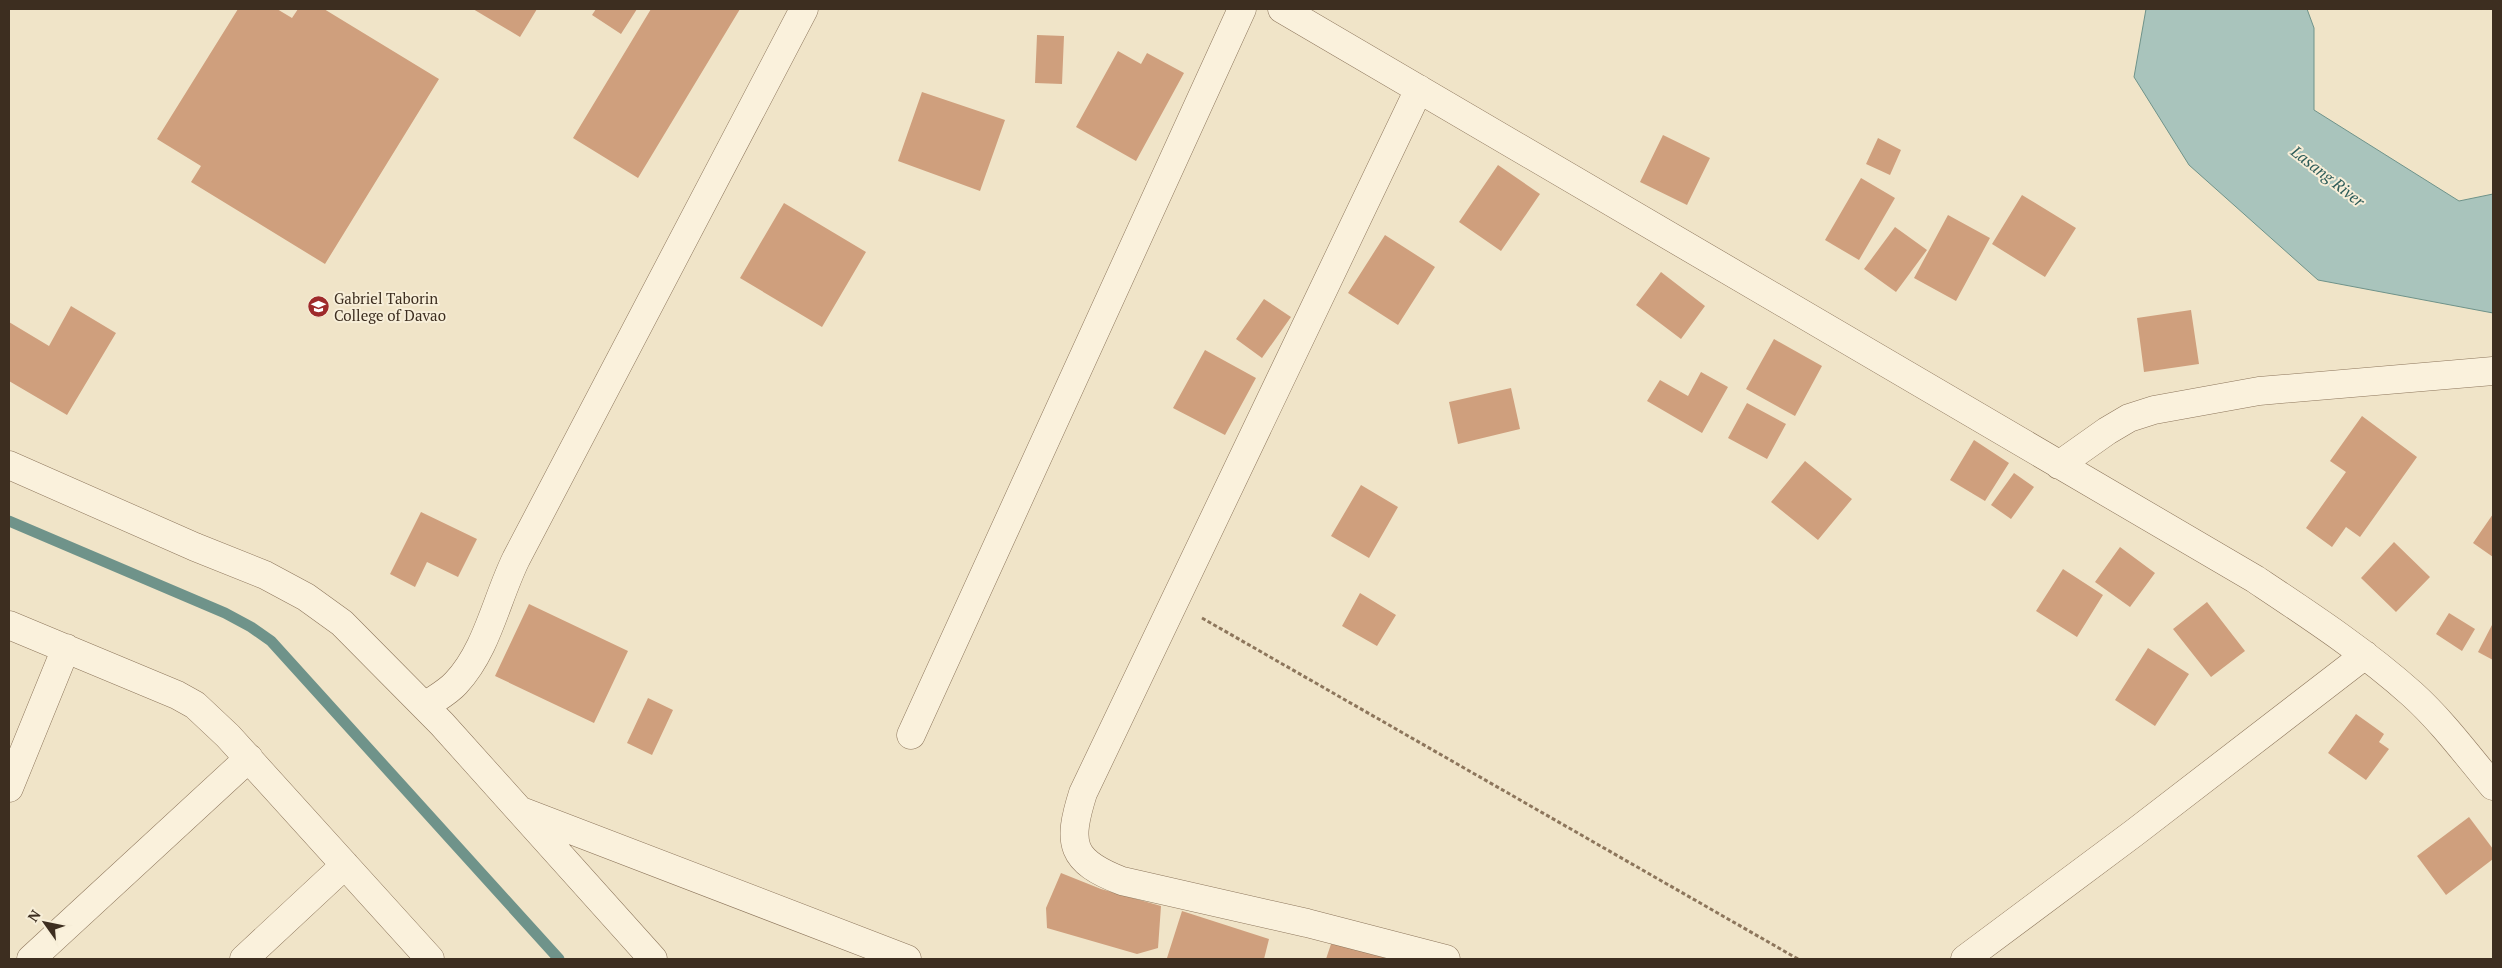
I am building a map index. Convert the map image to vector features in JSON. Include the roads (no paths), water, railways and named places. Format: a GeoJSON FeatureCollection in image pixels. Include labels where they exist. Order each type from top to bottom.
{"type":"FeatureCollection","features":[{"type":"Feature","properties":{"kind":"street"},"geometry":{"type":"LineString","coordinates":[[425,706],[455,685],[469,668],[483,641],[503,585],[516,559],[804,9]]}},
{"type":"Feature","properties":{"kind":"street"},"geometry":{"type":"LineString","coordinates":[[911,735],[1242,9]]}},
{"type":"Feature","properties":{"kind":"street"},"geometry":{"type":"LineString","coordinates":[[1282,9],[2255,579],[2365,655],[2413,695],[2455,740],[2493,786]]}},
{"type":"Feature","properties":{"kind":"street"},"geometry":{"type":"LineString","coordinates":[[1419,89],[1083,793],[1076,814],[1074,835],[1082,858],[1098,871],[1122,881],[1307,923],[1446,959]]}},
{"type":"Feature","properties":{"kind":"street"},"geometry":{"type":"LineString","coordinates":[[2059,465],[2129,418],[2154,410],[2259,391],[2493,371]]}},
{"type":"Feature","properties":{"kind":"street"},"geometry":{"type":"LineString","coordinates":[[9,465],[195,547],[264,575],[306,597],[342,622],[425,706],[653,959]]}},
{"type":"Feature","properties":{"kind":"street"},"geometry":{"type":"LineString","coordinates":[[9,625],[177,694],[212,720],[430,959]]}},
{"type":"Feature","properties":{"kind":"street"},"geometry":{"type":"LineString","coordinates":[[9,788],[66,648]]}},
{"type":"Feature","properties":{"kind":"street"},"geometry":{"type":"LineString","coordinates":[[1964,959],[2127,839],[2365,655]]}},
{"type":"Feature","properties":{"kind":"street"},"geometry":{"type":"LineString","coordinates":[[31,959],[248,758]]}},
{"type":"Feature","properties":{"kind":"street"},"geometry":{"type":"LineString","coordinates":[[518,810],[907,959]]}},
{"type":"Feature","properties":{"kind":"street"},"geometry":{"type":"LineString","coordinates":[[244,959],[345,865]]}},
{"type":"Feature","properties":{"kind":"water","name":"Lasang River"},"geometry":{"type":"Polygon","coordinates":[[[2146,9],[2307,9],[2314,28],[2314,110],[2459,201],[2493,194],[2493,313],[2318,280],[2189,165],[2134,77],[2146,9]]]}},
{"type":"Feature","properties":{"kind":"waterway"},"geometry":{"type":"LineString","coordinates":[[9,521],[225,613],[251,627],[271,641],[559,959]]}},
{"type":"Feature","properties":{"kind":"place","name":"Gabriel Taborin College of Davao"},"geometry":{"type":"Point","coordinates":[318,307]}}]}
